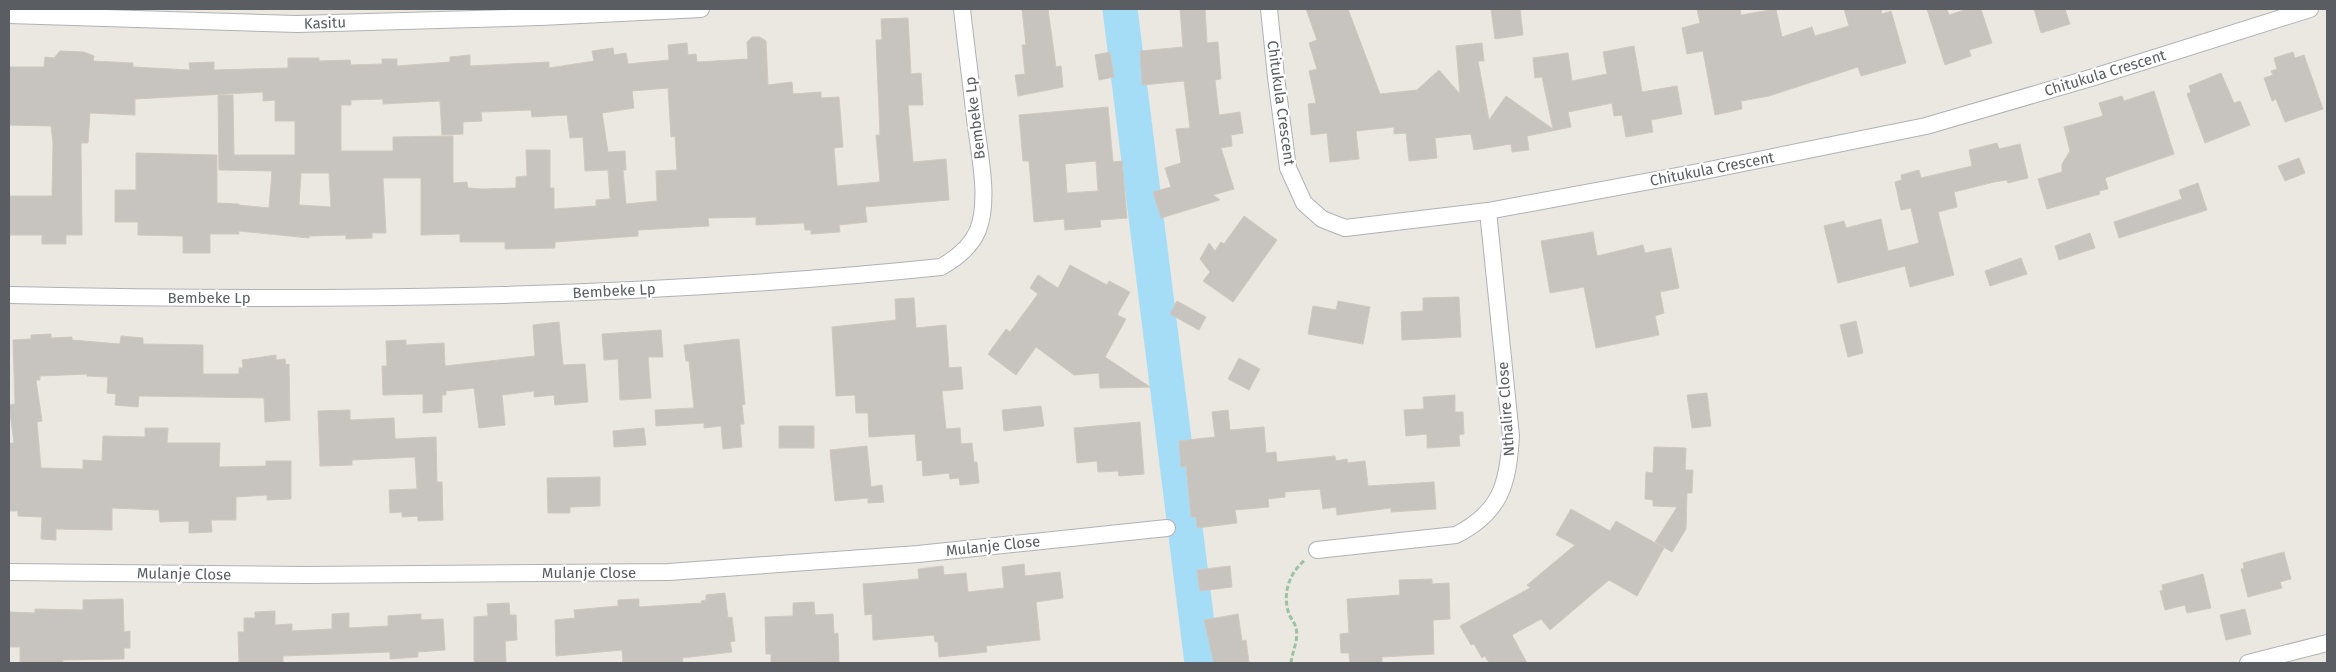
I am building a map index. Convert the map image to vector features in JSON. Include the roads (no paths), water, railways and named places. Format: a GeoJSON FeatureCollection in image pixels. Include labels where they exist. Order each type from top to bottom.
{"type":"FeatureCollection","features":[{"type":"Feature","properties":{"kind":"street","name":"Kasitu"},"geometry":{"type":"LineString","coordinates":[[9,15],[296,24],[532,17],[701,9]]}},
{"type":"Feature","properties":{"kind":"street","name":"Bembeke Lp"},"geometry":{"type":"LineString","coordinates":[[9,295],[326,299],[616,292],[942,267],[957,258],[970,243],[978,229],[982,207],[983,178],[962,9]]}},
{"type":"Feature","properties":{"kind":"street","name":"Chitukula Crescent"},"geometry":{"type":"LineString","coordinates":[[1269,9],[1288,168],[1304,203],[1322,220],[1345,228],[1488,211],[1704,171],[1926,126],[2094,77],[2310,9]]}},
{"type":"Feature","properties":{"kind":"street","name":"Nthalire Close"},"geometry":{"type":"LineString","coordinates":[[1316,550],[1456,535],[1476,525],[1489,512],[1501,492],[1509,465],[1510,436],[1488,211]]}},
{"type":"Feature","properties":{"kind":"street","name":"Mulanje Close"},"geometry":{"type":"LineString","coordinates":[[9,572],[306,575],[669,572],[918,554],[1167,528]]}},
{"type":"Feature","properties":{"kind":"street"},"geometry":{"type":"LineString","coordinates":[[2248,663],[2327,643]]}},
{"type":"Feature","properties":{"kind":"waterway"},"geometry":{"type":"LineString","coordinates":[[1120,9],[1202,663]]}}]}
